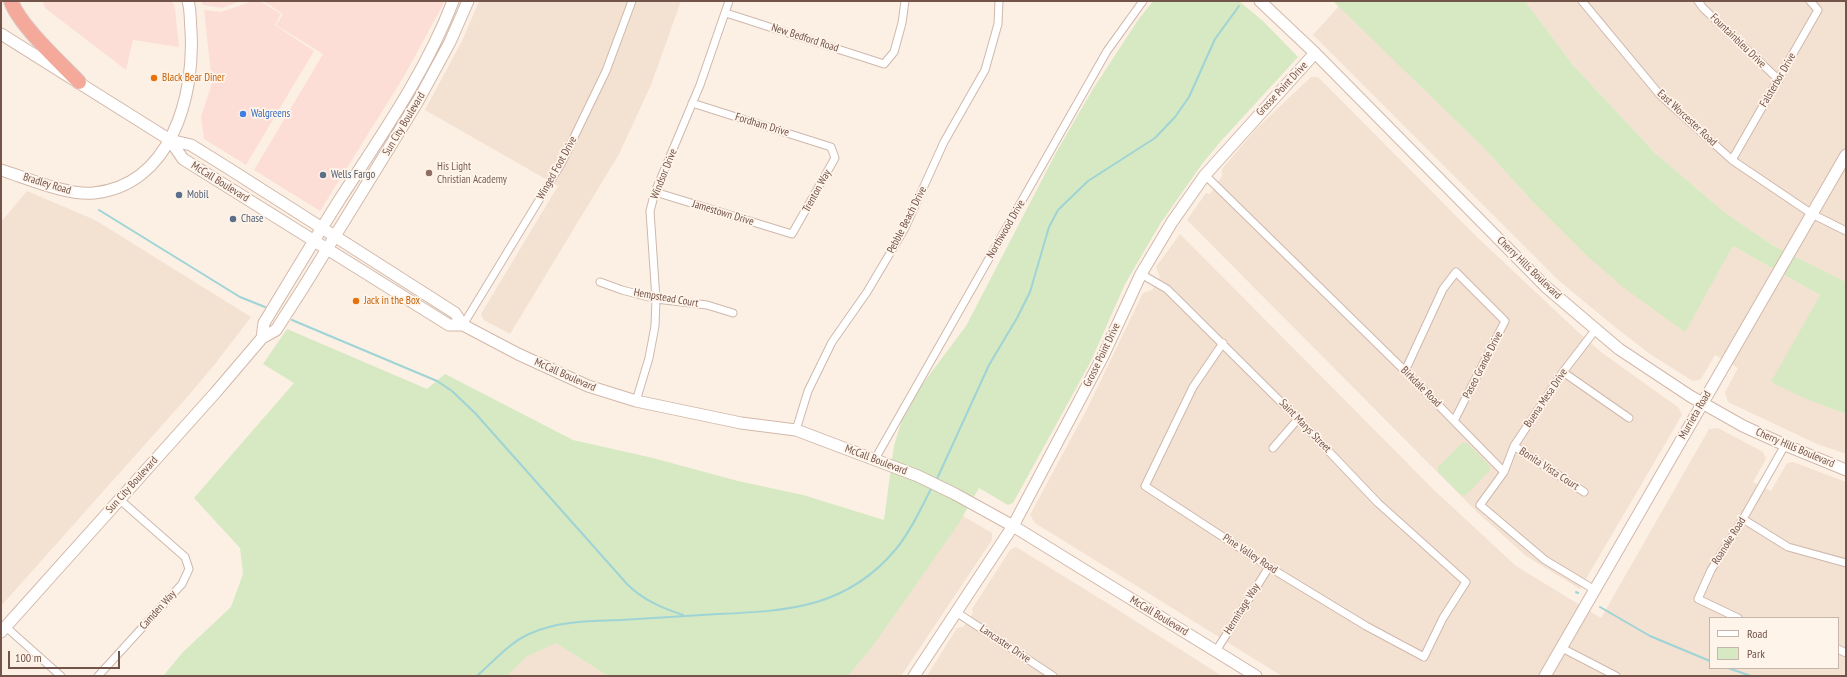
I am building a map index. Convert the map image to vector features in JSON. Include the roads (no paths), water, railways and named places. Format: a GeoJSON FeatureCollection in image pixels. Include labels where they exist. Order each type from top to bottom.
{"type":"FeatureCollection","features":[{"type":"Feature","properties":{"kind":"highway"},"geometry":{"type":"LineString","coordinates":[[11,1],[14,10],[24,24],[78,82]]}},
{"type":"Feature","properties":{"kind":"street","name":"Bradley Road"},"geometry":{"type":"LineString","coordinates":[[1,170],[70,192],[93,194],[116,189],[136,179],[150,167],[170,140],[184,108],[191,72],[191,40],[188,1]]}},
{"type":"Feature","properties":{"kind":"street","name":"Sun City Boulevard"},"geometry":{"type":"LineString","coordinates":[[262,338],[264,323],[321,229],[407,93],[428,54],[453,1]]}},
{"type":"Feature","properties":{"kind":"street","name":"Sun City Boulevard"},"geometry":{"type":"LineString","coordinates":[[3,629],[216,392],[262,338],[276,330],[335,237],[435,72],[468,1]]}},
{"type":"Feature","properties":{"kind":"street","name":"Winged Foot Drive"},"geometry":{"type":"LineString","coordinates":[[463,326],[561,164],[609,64],[632,1]]}},
{"type":"Feature","properties":{"kind":"street","name":"Windsor Drive"},"geometry":{"type":"LineString","coordinates":[[636,401],[649,358],[656,299],[650,211],[655,192],[692,103],[726,13],[729,1]]}},
{"type":"Feature","properties":{"kind":"street","name":"New Bedford Road"},"geometry":{"type":"LineString","coordinates":[[726,13],[884,64],[894,52],[902,23],[905,1]]}},
{"type":"Feature","properties":{"kind":"street","name":"Pebble Beach Drive"},"geometry":{"type":"LineString","coordinates":[[796,430],[808,391],[832,342],[867,292],[905,228],[944,142],[985,70],[998,24],[999,1]]}},
{"type":"Feature","properties":{"kind":"street","name":"Northwood Drive"},"geometry":{"type":"LineString","coordinates":[[875,460],[1107,51],[1143,1]]}},
{"type":"Feature","properties":{"kind":"street","name":"Cherry Hills Boulevard"},"geometry":{"type":"LineString","coordinates":[[1260,1],[1315,53],[1546,287],[1596,329],[1644,366],[1743,426],[1846,470]]}},
{"type":"Feature","properties":{"kind":"street","name":"East Worcester Road"},"geometry":{"type":"LineString","coordinates":[[1582,1],[1660,95],[1732,160],[1812,214],[1846,231]]}},
{"type":"Feature","properties":{"kind":"street","name":"Fountainbleu Drive"},"geometry":{"type":"LineString","coordinates":[[1698,1],[1703,8],[1779,80]]}},
{"type":"Feature","properties":{"kind":"street","name":"Falsterbor Drive"},"geometry":{"type":"LineString","coordinates":[[1732,160],[1818,10],[1810,1]]}},
{"type":"Feature","properties":{"kind":"street","name":"McCall Boulevard"},"geometry":{"type":"LineString","coordinates":[[1,34],[170,140],[192,145],[321,229],[455,313],[463,326]]}},
{"type":"Feature","properties":{"kind":"street","name":"Grosse Point Drive"},"geometry":{"type":"LineString","coordinates":[[914,676],[1013,526],[1103,356],[1141,274],[1182,206],[1205,175],[1315,53]]}},
{"type":"Feature","properties":{"kind":"street","name":"Fordham Drive"},"geometry":{"type":"LineString","coordinates":[[692,103],[831,146]]}},
{"type":"Feature","properties":{"kind":"street","name":"McCall Boulevard"},"geometry":{"type":"LineString","coordinates":[[170,140],[183,159],[449,325],[463,326],[518,354],[588,386],[636,401],[741,423],[796,430],[918,476],[955,494],[1013,526],[1256,676]]}},
{"type":"Feature","properties":{"kind":"street","name":"Trenton Way"},"geometry":{"type":"LineString","coordinates":[[792,234],[835,158],[831,146]]}},
{"type":"Feature","properties":{"kind":"street","name":"Murrieta Road"},"geometry":{"type":"LineString","coordinates":[[1545,676],[1846,155]]}},
{"type":"Feature","properties":{"kind":"street","name":"Birkdale Road"},"geometry":{"type":"LineString","coordinates":[[1205,175],[1405,371],[1504,472]]}},
{"type":"Feature","properties":{"kind":"street","name":"Jamestown Drive"},"geometry":{"type":"LineString","coordinates":[[655,192],[792,234]]}},
{"type":"Feature","properties":{"kind":"street","name":"Paseo Grande Drive"},"geometry":{"type":"LineString","coordinates":[[1405,371],[1443,289],[1456,272],[1505,321],[1454,421]]}},
{"type":"Feature","properties":{"kind":"street","name":"Saint Marys Street"},"geometry":{"type":"LineString","coordinates":[[1141,274],[1167,289],[1298,418],[1378,503],[1466,582]]}},
{"type":"Feature","properties":{"kind":"street","name":"Hempstead Court"},"geometry":{"type":"LineString","coordinates":[[600,282],[622,290],[656,299],[707,305],[733,313]]}},
{"type":"Feature","properties":{"kind":"street","name":"Buena Mesa Drive"},"geometry":{"type":"LineString","coordinates":[[1504,472],[1514,446],[1563,372],[1596,329]]}},
{"type":"Feature","properties":{"kind":"street","name":"Pine Valley Road"},"geometry":{"type":"LineString","coordinates":[[1223,343],[1193,387],[1145,486],[1269,567],[1366,626],[1424,657],[1443,618],[1466,582]]}},
{"type":"Feature","properties":{"kind":"street"},"geometry":{"type":"LineString","coordinates":[[1563,372],[1629,418]]}},
{"type":"Feature","properties":{"kind":"street"},"geometry":{"type":"LineString","coordinates":[[1273,448],[1298,418]]}},
{"type":"Feature","properties":{"kind":"street","name":"Roanoke Road"},"geometry":{"type":"LineString","coordinates":[[1736,617],[1698,599],[1711,570],[1743,519],[1785,445]]}},
{"type":"Feature","properties":{"kind":"street","name":"Bonita Vista Court"},"geometry":{"type":"LineString","coordinates":[[1514,446],[1584,492]]}},
{"type":"Feature","properties":{"kind":"street"},"geometry":{"type":"LineString","coordinates":[[1504,472],[1480,505],[1545,560],[1595,590]]}},
{"type":"Feature","properties":{"kind":"street","name":"Camden Way"},"geometry":{"type":"LineString","coordinates":[[98,676],[182,584],[189,569],[185,557],[119,499]]}},
{"type":"Feature","properties":{"kind":"street"},"geometry":{"type":"LineString","coordinates":[[1743,519],[1788,547],[1846,563]]}},
{"type":"Feature","properties":{"kind":"street","name":"Hermitage Way"},"geometry":{"type":"LineString","coordinates":[[1216,651],[1269,567]]}},
{"type":"Feature","properties":{"kind":"street","name":"Lancaster Drive"},"geometry":{"type":"LineString","coordinates":[[956,612],[1053,676]]}},
{"type":"Feature","properties":{"kind":"street"},"geometry":{"type":"LineString","coordinates":[[3,629],[61,676]]}},
{"type":"Feature","properties":{"kind":"street"},"geometry":{"type":"LineString","coordinates":[[1562,648],[1616,676]]}},
{"type":"Feature","properties":{"kind":"waterway"},"geometry":{"type":"LineString","coordinates":[[936,481],[989,365],[1017,318],[1030,292],[1049,227],[1058,210],[1088,181],[1155,138],[1175,117],[1189,97],[1215,39],[1239,6]]}},
{"type":"Feature","properties":{"kind":"waterway"},"geometry":{"type":"LineString","coordinates":[[99,210],[240,297],[265,307]]}},
{"type":"Feature","properties":{"kind":"waterway"},"geometry":{"type":"LineString","coordinates":[[292,320],[437,381],[452,391],[475,413],[633,590],[653,603],[683,615]]}},
{"type":"Feature","properties":{"kind":"waterway"},"geometry":{"type":"LineString","coordinates":[[477,676],[515,642],[529,634],[551,626],[586,621],[768,611],[792,608],[837,595],[857,584],[877,569],[896,549],[911,527],[932,487]]}},
{"type":"Feature","properties":{"kind":"waterway"},"geometry":{"type":"LineString","coordinates":[[1600,607],[1650,636],[1709,661]]}},
{"type":"Feature","properties":{"kind":"waterway"},"geometry":{"type":"LineString","coordinates":[[1731,669],[1751,676]]}},
{"type":"Feature","properties":{"kind":"place","name":"Black Bear Diner"},"geometry":{"type":"Point","coordinates":[154,78]}},
{"type":"Feature","properties":{"kind":"place","name":"Walgreens"},"geometry":{"type":"Point","coordinates":[243,114]}},
{"type":"Feature","properties":{"kind":"place","name":"His Light Christian Academy"},"geometry":{"type":"Point","coordinates":[429,173]}},
{"type":"Feature","properties":{"kind":"place","name":"Wells Fargo"},"geometry":{"type":"Point","coordinates":[323,175]}},
{"type":"Feature","properties":{"kind":"place","name":"Mobil"},"geometry":{"type":"Point","coordinates":[179,195]}},
{"type":"Feature","properties":{"kind":"place","name":"Chase"},"geometry":{"type":"Point","coordinates":[233,219]}},
{"type":"Feature","properties":{"kind":"place","name":"Jack in the Box"},"geometry":{"type":"Point","coordinates":[356,301]}}]}
